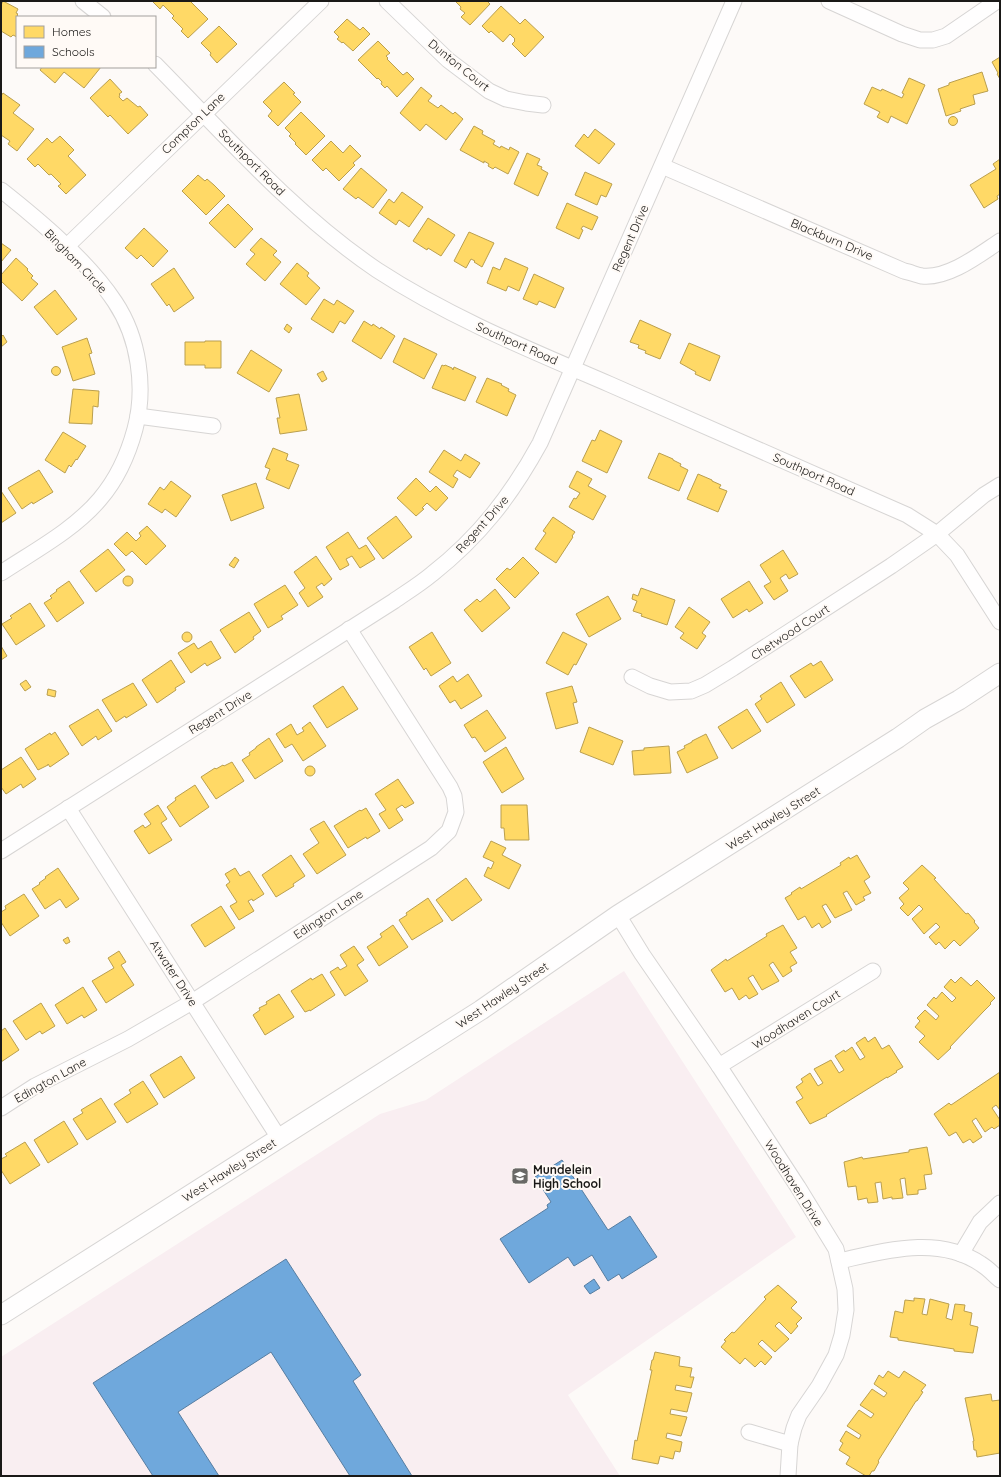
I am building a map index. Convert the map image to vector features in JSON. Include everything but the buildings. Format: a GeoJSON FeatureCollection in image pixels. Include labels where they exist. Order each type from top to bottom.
{"type":"FeatureCollection","features":[{"type":"Feature","properties":{"kind":"street"},"geometry":{"type":"LineString","coordinates":[[83,1],[102,16]]}},
{"type":"Feature","properties":{"kind":"street","name":"Compton Lane"},"geometry":{"type":"LineString","coordinates":[[66,246],[321,1]]}},
{"type":"Feature","properties":{"kind":"street","name":"Dunton Court"},"geometry":{"type":"LineString","coordinates":[[387,1],[448,60],[489,91],[526,104],[543,105]]}},
{"type":"Feature","properties":{"kind":"street","name":"Regent Drive"},"geometry":{"type":"LineString","coordinates":[[1,851],[394,601],[431,575],[464,546],[488,522],[509,495],[540,443],[734,1]]}},
{"type":"Feature","properties":{"kind":"street"},"geometry":{"type":"LineString","coordinates":[[829,1],[902,34],[920,40],[933,40],[946,36],[997,1]]}},
{"type":"Feature","properties":{"kind":"street","name":"Southport Road"},"geometry":{"type":"LineString","coordinates":[[156,65],[273,184],[320,227],[376,268],[408,289],[455,315],[573,369],[907,515],[937,534],[957,555],[1000,622]]}},
{"type":"Feature","properties":{"kind":"street","name":"Blackburn Drive"},"geometry":{"type":"LineString","coordinates":[[662,166],[904,271],[921,276],[935,276],[961,266],[1000,241]]}},
{"type":"Feature","properties":{"kind":"street","name":"Bingham Circle"},"geometry":{"type":"LineString","coordinates":[[1,190],[66,246],[101,283],[115,303],[128,328],[138,361],[141,393],[138,416],[129,451],[116,476],[100,499],[82,517],[1,573]]}},
{"type":"Feature","properties":{"kind":"street"},"geometry":{"type":"LineString","coordinates":[[138,416],[213,426]]}},
{"type":"Feature","properties":{"kind":"street","name":"Chetwood Court"},"geometry":{"type":"LineString","coordinates":[[632,677],[650,686],[670,692],[691,691],[705,685],[891,566],[937,534],[984,495],[1000,485]]}},
{"type":"Feature","properties":{"kind":"street","name":"Edington Lane"},"geometry":{"type":"LineString","coordinates":[[1,1108],[35,1086],[128,1039],[192,1002],[431,848],[449,831],[456,812],[454,796],[450,787],[350,629]]}},
{"type":"Feature","properties":{"kind":"street","name":"West Hawley Street"},"geometry":{"type":"LineString","coordinates":[[1,1315],[481,1010],[618,915],[898,738],[924,719],[959,700],[1000,672]]}},
{"type":"Feature","properties":{"kind":"street","name":"Atwater Drive"},"geometry":{"type":"LineString","coordinates":[[68,808],[279,1138]]}},
{"type":"Feature","properties":{"kind":"street","name":"Woodhaven Drive"},"geometry":{"type":"LineString","coordinates":[[618,915],[642,954],[719,1066],[798,1187],[836,1249],[845,1289],[846,1310],[842,1335],[836,1355],[819,1386],[799,1415],[794,1428],[790,1444],[788,1476]]}},
{"type":"Feature","properties":{"kind":"street","name":"Woodhaven Court"},"geometry":{"type":"LineString","coordinates":[[719,1066],[873,971]]}},
{"type":"Feature","properties":{"kind":"street"},"geometry":{"type":"LineString","coordinates":[[961,1254],[980,1222],[1000,1203]]}},
{"type":"Feature","properties":{"kind":"street"},"geometry":{"type":"LineString","coordinates":[[839,1261],[912,1247],[943,1249],[961,1254],[981,1264],[1000,1280]]}},
{"type":"Feature","properties":{"kind":"street"},"geometry":{"type":"LineString","coordinates":[[749,1432],[790,1444]]}},
{"type":"Feature","properties":{"kind":"shaded area","name":"Mundelein High School"},"geometry":{"type":"Polygon","coordinates":[[[624,971],[796,1237],[568,1395],[620,1476],[1,1476],[1,1357],[380,1114],[426,1100],[624,971]]]}},
{"type":"Feature","properties":{"kind":"place","name":"Mundelein High School"},"geometry":{"type":"Point","coordinates":[520,1176]}}]}
